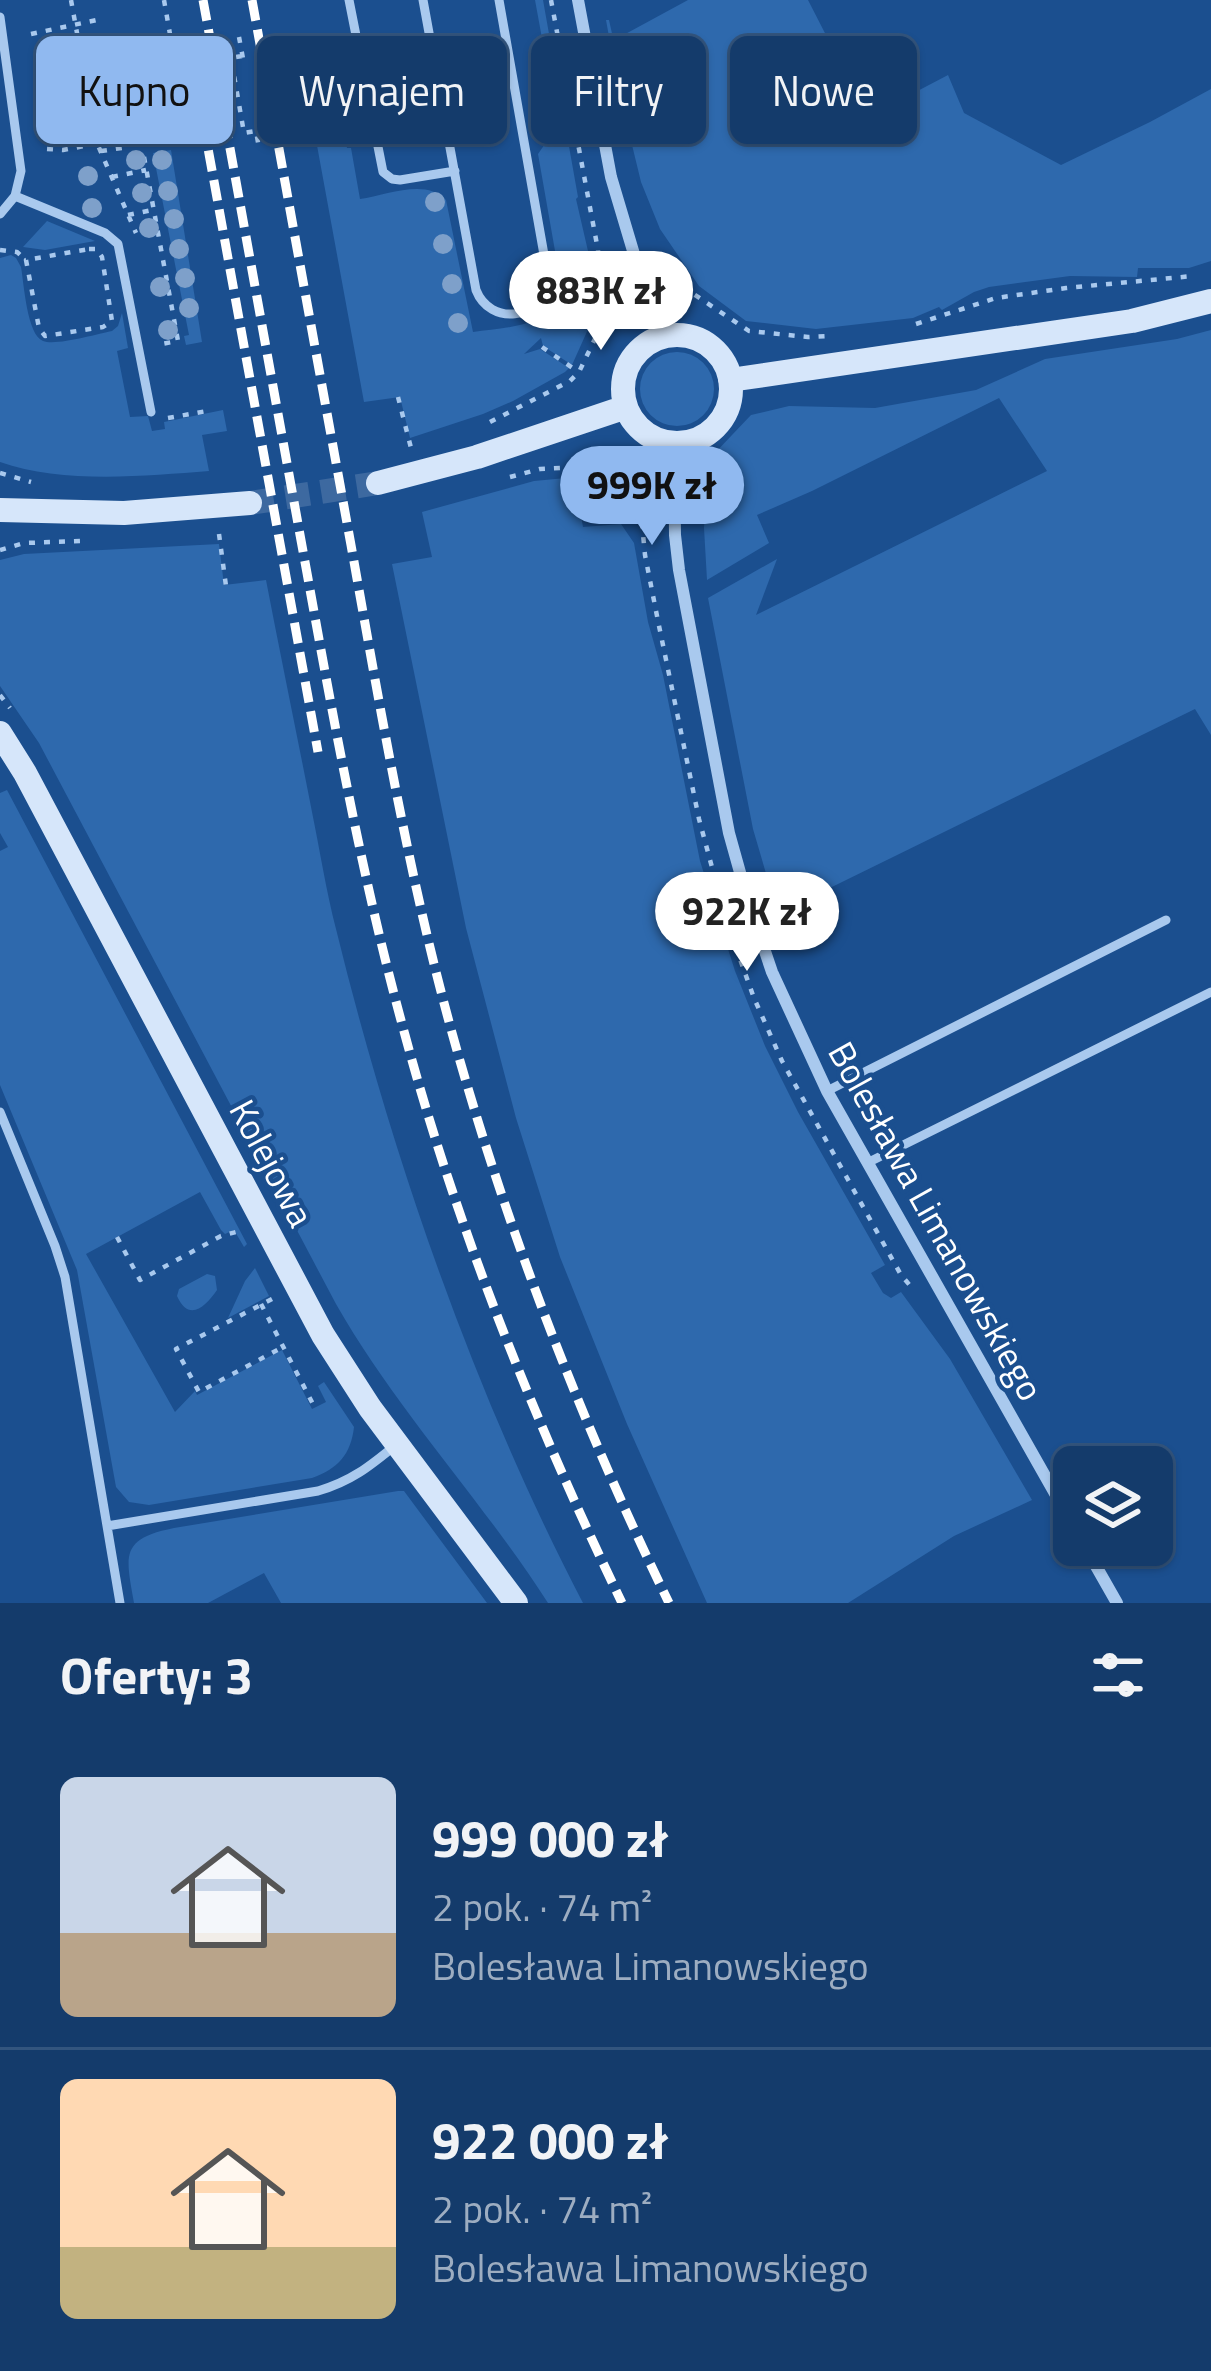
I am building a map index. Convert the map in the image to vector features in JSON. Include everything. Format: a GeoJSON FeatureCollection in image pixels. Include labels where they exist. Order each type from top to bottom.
{"type":"FeatureCollection","features":[{"type":"Feature","properties":{"kind":"street"},"geometry":{"type":"LineString","coordinates":[[578,0],[611,177],[659,338]]}},
{"type":"Feature","properties":{"kind":"street"},"geometry":{"type":"LineString","coordinates":[[730,380],[1132,321],[1211,301]]}},
{"type":"Feature","properties":{"kind":"street"},"geometry":{"type":"LineString","coordinates":[[680,335],[706,343],[724,361],[730,380],[730,402],[718,424],[697,440],[661,440],[644,432],[626,407],[624,379],[631,361],[659,338],[680,335]]}},
{"type":"Feature","properties":{"kind":"street"},"geometry":{"type":"LineString","coordinates":[[378,483],[477,457],[626,407]]}},
{"type":"Feature","properties":{"kind":"street","name":"Bolesława Limanowskiego"},"geometry":{"type":"LineString","coordinates":[[674,443],[679,570],[729,833],[772,972],[826,1091],[1053,1490]]}},
{"type":"Feature","properties":{"kind":"street"},"geometry":{"type":"LineString","coordinates":[[0,510],[124,513],[250,503]]}},
{"type":"Feature","properties":{"kind":"street","name":"Kolejowa"},"geometry":{"type":"LineString","coordinates":[[0,734],[310,1312],[351,1380],[516,1603]]}},
{"type":"Feature","properties":{"kind":"street"},"geometry":{"type":"LineString","coordinates":[[1096,1566],[1117,1603]]}},
{"type":"Feature","properties":{"kind":"lane"},"geometry":{"type":"LineString","coordinates":[[350,0],[383,172],[400,180],[454,171]]}},
{"type":"Feature","properties":{"kind":"lane"},"geometry":{"type":"LineString","coordinates":[[424,0],[479,299],[503,314],[535,307],[546,295],[548,277],[499,0]]}},
{"type":"Feature","properties":{"kind":"lane"},"geometry":{"type":"LineString","coordinates":[[0,17],[21,171],[16,196],[0,214]]}},
{"type":"Feature","properties":{"kind":"lane"},"geometry":{"type":"LineString","coordinates":[[16,196],[105,233],[118,244],[151,412]]}},
{"type":"Feature","properties":{"kind":"lane"},"geometry":{"type":"LineString","coordinates":[[826,1091],[1166,920]]}},
{"type":"Feature","properties":{"kind":"lane"},"geometry":{"type":"LineString","coordinates":[[867,1162],[1211,992]]}},
{"type":"Feature","properties":{"kind":"lane"},"geometry":{"type":"LineString","coordinates":[[1,1119],[62,1263],[120,1603]]}},
{"type":"Feature","properties":{"kind":"lane"},"geometry":{"type":"LineString","coordinates":[[107,1526],[343,1484],[398,1444]]}},
{"type":"Feature","properties":{"kind":"path"},"geometry":{"type":"LineString","coordinates":[[71,0],[78,36]]}},
{"type":"Feature","properties":{"kind":"path"},"geometry":{"type":"LineString","coordinates":[[164,0],[170,36]]}},
{"type":"Feature","properties":{"kind":"path"},"geometry":{"type":"LineString","coordinates":[[486,424],[570,381],[604,322],[598,250],[551,0]]}},
{"type":"Feature","properties":{"kind":"path"},"geometry":{"type":"LineString","coordinates":[[32,34],[97,20]]}},
{"type":"Feature","properties":{"kind":"path"},"geometry":{"type":"LineString","coordinates":[[154,27],[168,25]]}},
{"type":"Feature","properties":{"kind":"path"},"geometry":{"type":"LineString","coordinates":[[239,37],[243,60],[230,58],[244,133],[256,131],[259,148]]}},
{"type":"Feature","properties":{"kind":"path"},"geometry":{"type":"LineString","coordinates":[[47,149],[93,144]]}},
{"type":"Feature","properties":{"kind":"path"},"geometry":{"type":"LineString","coordinates":[[98,144],[140,240]]}},
{"type":"Feature","properties":{"kind":"path"},"geometry":{"type":"LineString","coordinates":[[101,152],[122,148]]}},
{"type":"Feature","properties":{"kind":"path"},"geometry":{"type":"LineString","coordinates":[[139,349],[178,341],[144,157]]}},
{"type":"Feature","properties":{"kind":"path"},"geometry":{"type":"LineString","coordinates":[[112,177],[146,170]]}},
{"type":"Feature","properties":{"kind":"path"},"geometry":{"type":"LineString","coordinates":[[128,215],[153,210]]}},
{"type":"Feature","properties":{"kind":"path"},"geometry":{"type":"LineString","coordinates":[[2,249],[26,260],[42,334],[111,323],[97,249],[26,260]]}},
{"type":"Feature","properties":{"kind":"path"},"geometry":{"type":"LineString","coordinates":[[905,327],[988,299],[1204,273]]}},
{"type":"Feature","properties":{"kind":"path"},"geometry":{"type":"LineString","coordinates":[[670,289],[686,289],[749,332],[812,338],[842,335]]}},
{"type":"Feature","properties":{"kind":"path"},"geometry":{"type":"LineString","coordinates":[[605,309],[624,303]]}},
{"type":"Feature","properties":{"kind":"path"},"geometry":{"type":"LineString","coordinates":[[542,347],[579,372]]}},
{"type":"Feature","properties":{"kind":"path"},"geometry":{"type":"LineString","coordinates":[[398,397],[410,448]]}},
{"type":"Feature","properties":{"kind":"path"},"geometry":{"type":"LineString","coordinates":[[151,412],[164,410],[166,418],[207,409]]}},
{"type":"Feature","properties":{"kind":"path"},"geometry":{"type":"LineString","coordinates":[[402,451],[428,444]]}},
{"type":"Feature","properties":{"kind":"path"},"geometry":{"type":"LineString","coordinates":[[512,476],[607,460],[621,462],[638,481],[645,542]]}},
{"type":"Feature","properties":{"kind":"path"},"geometry":{"type":"LineString","coordinates":[[0,473],[48,483]]}},
{"type":"Feature","properties":{"kind":"path"},"geometry":{"type":"LineString","coordinates":[[219,534],[226,586]]}},
{"type":"Feature","properties":{"kind":"path"},"geometry":{"type":"LineString","coordinates":[[117,1237],[140,1280],[236,1232]]}},
{"type":"Feature","properties":{"kind":"path"},"geometry":{"type":"LineString","coordinates":[[271,1299],[176,1349],[199,1392],[283,1347]]}},
{"type":"Feature","properties":{"kind":"path"},"geometry":{"type":"LineString","coordinates":[[261,1304],[314,1406]]}},
{"type":"Feature","properties":{"kind":"path"},"geometry":{"type":"LineString","coordinates":[[305,1388],[316,1383]]}},
{"type":"Feature","properties":{"kind":"shaded area"},"geometry":{"type":"Polygon","coordinates":[[[535,0],[543,0],[549,36],[542,36],[535,0]]]}},
{"type":"Feature","properties":{"kind":"shaded area"},"geometry":{"type":"Polygon","coordinates":[[[688,0],[808,0],[826,36],[730,36],[730,144],[917,144],[917,91],[948,75],[964,113],[1061,165],[1211,89],[1211,261],[1189,268],[1138,268],[1137,277],[1070,276],[989,287],[913,318],[816,329],[746,321],[699,286],[660,229],[632,144],[706,144],[706,36],[622,36],[688,0]]]}},
{"type":"Feature","properties":{"kind":"shaded area"},"geometry":{"type":"Polygon","coordinates":[[[317,144],[351,148],[360,199],[417,189],[438,193],[446,200],[473,332],[528,323],[550,310],[557,299],[561,285],[538,154],[545,144],[569,144],[588,251],[594,316],[572,365],[543,346],[541,338],[524,354],[540,349],[569,368],[565,372],[483,414],[410,438],[400,397],[364,402],[317,144]]]}},
{"type":"Feature","properties":{"kind":"shaded area"},"geometry":{"type":"Polygon","coordinates":[[[171,150],[202,342],[186,345],[184,336],[189,335],[153,153],[171,150]]]}},
{"type":"Feature","properties":{"kind":"shaded area"},"geometry":{"type":"Polygon","coordinates":[[[47,221],[95,241],[45,250],[23,247],[47,221]]]}},
{"type":"Feature","properties":{"kind":"shaded area"},"geometry":{"type":"Polygon","coordinates":[[[11,255],[21,267],[33,329],[43,341],[112,331],[122,313],[128,348],[117,351],[130,417],[148,416],[152,431],[165,429],[164,422],[223,410],[227,431],[202,435],[209,471],[76,476],[0,462],[0,258],[11,255]]]}},
{"type":"Feature","properties":{"kind":"shaded area"},"geometry":{"type":"Polygon","coordinates":[[[1211,330],[1211,735],[1195,709],[787,909],[796,929],[784,935],[753,829],[708,598],[777,559],[756,615],[1047,471],[999,398],[757,515],[769,543],[707,580],[704,528],[713,455],[751,415],[789,406],[875,408],[976,390],[1045,359],[1211,330]]]}},
{"type":"Feature","properties":{"kind":"shaded area"},"geometry":{"type":"Polygon","coordinates":[[[677,352],[703,363],[714,389],[703,415],[677,426],[651,415],[640,389],[651,363],[677,352]]]}},
{"type":"Feature","properties":{"kind":"shaded area"},"geometry":{"type":"Polygon","coordinates":[[[566,478],[574,482],[583,527],[621,524],[634,543],[700,861],[765,1046],[885,1265],[871,1273],[883,1293],[891,1298],[901,1292],[950,1359],[1032,1500],[954,1536],[848,1603],[707,1603],[627,1424],[560,1257],[516,1118],[466,928],[392,564],[432,557],[422,512],[534,481],[566,478]]]}},
{"type":"Feature","properties":{"kind":"shaded area"},"geometry":{"type":"Polygon","coordinates":[[[219,544],[224,585],[266,580],[332,914],[383,1101],[472,1358],[506,1442],[583,1603],[548,1603],[360,1343],[39,743],[0,686],[0,560],[24,554],[219,544]]]}},
{"type":"Feature","properties":{"kind":"shaded area"},"geometry":{"type":"Polygon","coordinates":[[[7,790],[247,1244],[244,1247],[234,1230],[225,1234],[221,1230],[200,1192],[86,1254],[175,1412],[195,1391],[197,1395],[282,1350],[312,1409],[326,1402],[318,1386],[324,1382],[354,1427],[346,1453],[321,1474],[149,1505],[129,1502],[116,1487],[77,1270],[0,1085],[0,851],[8,847],[0,833],[0,793],[7,790]]]}},
{"type":"Feature","properties":{"kind":"shaded area"},"geometry":{"type":"Polygon","coordinates":[[[255,1268],[269,1296],[228,1318],[245,1281],[255,1268]]]}},
{"type":"Feature","properties":{"kind":"shaded area"},"geometry":{"type":"Polygon","coordinates":[[[207,1274],[215,1276],[217,1290],[203,1306],[187,1309],[177,1296],[179,1289],[207,1274]]]}},
{"type":"Feature","properties":{"kind":"shaded area"},"geometry":{"type":"Polygon","coordinates":[[[404,1491],[487,1603],[281,1603],[264,1573],[208,1603],[134,1603],[130,1552],[156,1532],[404,1491]]]}},
{"type":"Feature","properties":{"kind":"tunnel"},"geometry":{"type":"LineString","coordinates":[[250,503],[378,483]]}},
{"type":"Feature","properties":{"kind":"railway"},"geometry":{"type":"LineString","coordinates":[[203,0],[339,747],[390,978],[474,1253],[558,1465],[622,1603]]}},
{"type":"Feature","properties":{"kind":"railway"},"geometry":{"type":"LineString","coordinates":[[252,0],[386,740],[443,997],[527,1269],[608,1471],[669,1603]]}},
{"type":"Feature","properties":{"kind":"railway"},"geometry":{"type":"LineString","coordinates":[[207,144],[318,752]]}}]}
